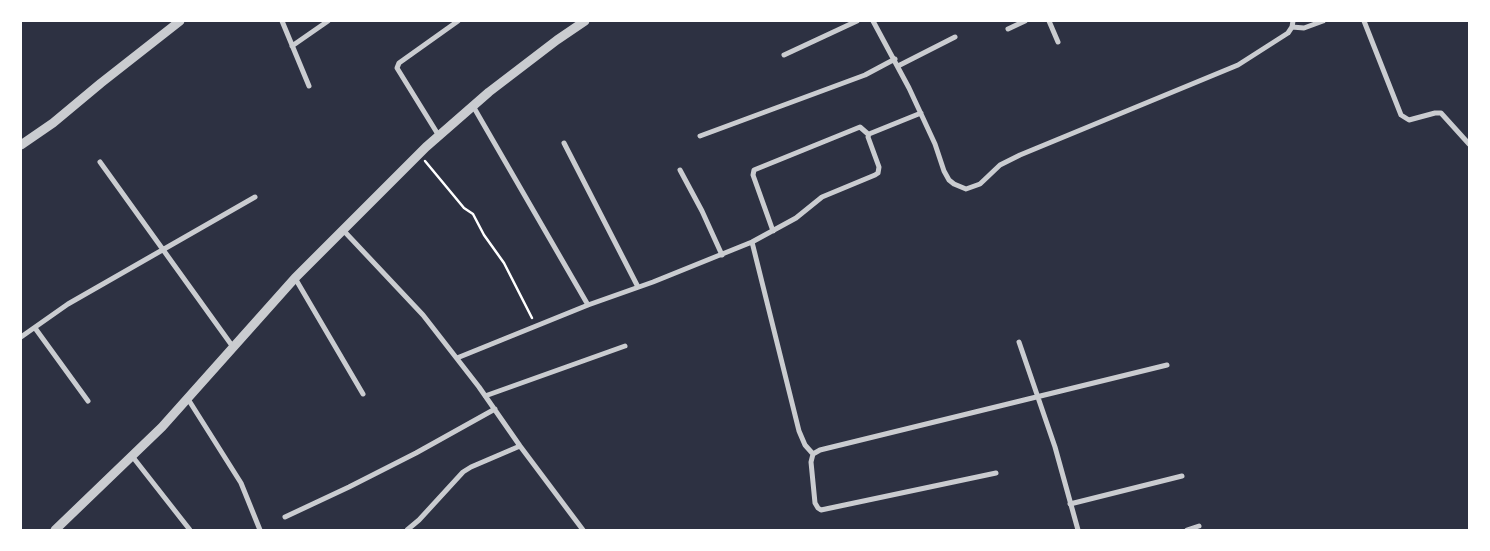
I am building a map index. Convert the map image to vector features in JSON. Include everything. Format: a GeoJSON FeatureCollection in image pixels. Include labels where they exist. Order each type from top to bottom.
{"type":"FeatureCollection","features":[{"type":"Feature","properties":{"kind":"street"},"geometry":{"type":"LineString","coordinates":[[21,145],[53,123],[180,21]]}},
{"type":"Feature","properties":{"kind":"street"},"geometry":{"type":"LineString","coordinates":[[282,21],[309,86]]}},
{"type":"Feature","properties":{"kind":"street"},"geometry":{"type":"LineString","coordinates":[[292,46],[328,21]]}},
{"type":"Feature","properties":{"kind":"street"},"geometry":{"type":"LineString","coordinates":[[439,136],[397,68],[399,63],[458,21]]}},
{"type":"Feature","properties":{"kind":"street"},"geometry":{"type":"LineString","coordinates":[[55,530],[162,427],[295,278],[419,154],[473,106],[557,40],[585,21]]}},
{"type":"Feature","properties":{"kind":"street"},"geometry":{"type":"LineString","coordinates":[[784,55],[857,21]]}},
{"type":"Feature","properties":{"kind":"street"},"geometry":{"type":"LineString","coordinates":[[873,21],[921,113],[949,180],[959,187],[966,189],[980,184],[1000,165],[1020,155],[1232,68],[1288,33],[1292,24],[1304,28],[1323,21]]}},
{"type":"Feature","properties":{"kind":"street"},"geometry":{"type":"LineString","coordinates":[[1008,29],[1025,21]]}},
{"type":"Feature","properties":{"kind":"street"},"geometry":{"type":"LineString","coordinates":[[1049,21],[1058,42]]}},
{"type":"Feature","properties":{"kind":"street"},"geometry":{"type":"LineString","coordinates":[[1364,21],[1401,115],[1409,120],[1441,113],[1469,144]]}},
{"type":"Feature","properties":{"kind":"street"},"geometry":{"type":"LineString","coordinates":[[898,66],[955,37]]}},
{"type":"Feature","properties":{"kind":"street"},"geometry":{"type":"LineString","coordinates":[[700,136],[865,75],[895,60]]}},
{"type":"Feature","properties":{"kind":"street"},"geometry":{"type":"LineString","coordinates":[[473,106],[588,305]]}},
{"type":"Feature","properties":{"kind":"street"},"geometry":{"type":"LineString","coordinates":[[868,134],[921,113]]}},
{"type":"Feature","properties":{"kind":"street"},"geometry":{"type":"LineString","coordinates":[[457,358],[588,305],[638,288],[722,255],[773,231],[796,218],[822,197],[876,174],[879,166],[868,134],[860,127],[754,170],[753,175],[773,231]]}},
{"type":"Feature","properties":{"kind":"street"},"geometry":{"type":"LineString","coordinates":[[564,143],[638,288]]}},
{"type":"Feature","properties":{"kind":"street"},"geometry":{"type":"LineString","coordinates":[[100,162],[234,347]]}},
{"type":"Feature","properties":{"kind":"street"},"geometry":{"type":"LineString","coordinates":[[680,170],[702,211],[722,255]]}},
{"type":"Feature","properties":{"kind":"street"},"geometry":{"type":"LineString","coordinates":[[21,337],[68,304],[255,197]]}},
{"type":"Feature","properties":{"kind":"street"},"geometry":{"type":"LineString","coordinates":[[343,230],[423,315],[457,358],[583,530]]}},
{"type":"Feature","properties":{"kind":"street"},"geometry":{"type":"LineString","coordinates":[[752,242],[799,431],[805,445],[813,454]]}},
{"type":"Feature","properties":{"kind":"street"},"geometry":{"type":"LineString","coordinates":[[295,278],[363,394]]}},
{"type":"Feature","properties":{"kind":"street"},"geometry":{"type":"LineString","coordinates":[[35,328],[88,401]]}},
{"type":"Feature","properties":{"kind":"street"},"geometry":{"type":"LineString","coordinates":[[1019,342],[1055,447],[1078,530]]}},
{"type":"Feature","properties":{"kind":"street"},"geometry":{"type":"LineString","coordinates":[[485,396],[625,346]]}},
{"type":"Feature","properties":{"kind":"street"},"geometry":{"type":"LineString","coordinates":[[996,473],[822,510],[815,503],[811,462],[813,454],[820,450],[1167,365]]}},
{"type":"Feature","properties":{"kind":"street"},"geometry":{"type":"LineString","coordinates":[[188,399],[241,483],[260,530]]}},
{"type":"Feature","properties":{"kind":"street"},"geometry":{"type":"LineString","coordinates":[[285,517],[408,457],[494,409]]}},
{"type":"Feature","properties":{"kind":"street"},"geometry":{"type":"LineString","coordinates":[[407,530],[471,466],[520,446]]}},
{"type":"Feature","properties":{"kind":"street"},"geometry":{"type":"LineString","coordinates":[[132,456],[190,530]]}},
{"type":"Feature","properties":{"kind":"street"},"geometry":{"type":"LineString","coordinates":[[1070,504],[1182,476]]}},
{"type":"Feature","properties":{"kind":"street"},"geometry":{"type":"LineString","coordinates":[[1187,530],[1199,526]]}},
{"type":"Feature","properties":{"kind":"path"},"geometry":{"type":"LineString","coordinates":[[419,154],[464,208],[472,214],[484,236],[504,264],[536,326]]}}]}
